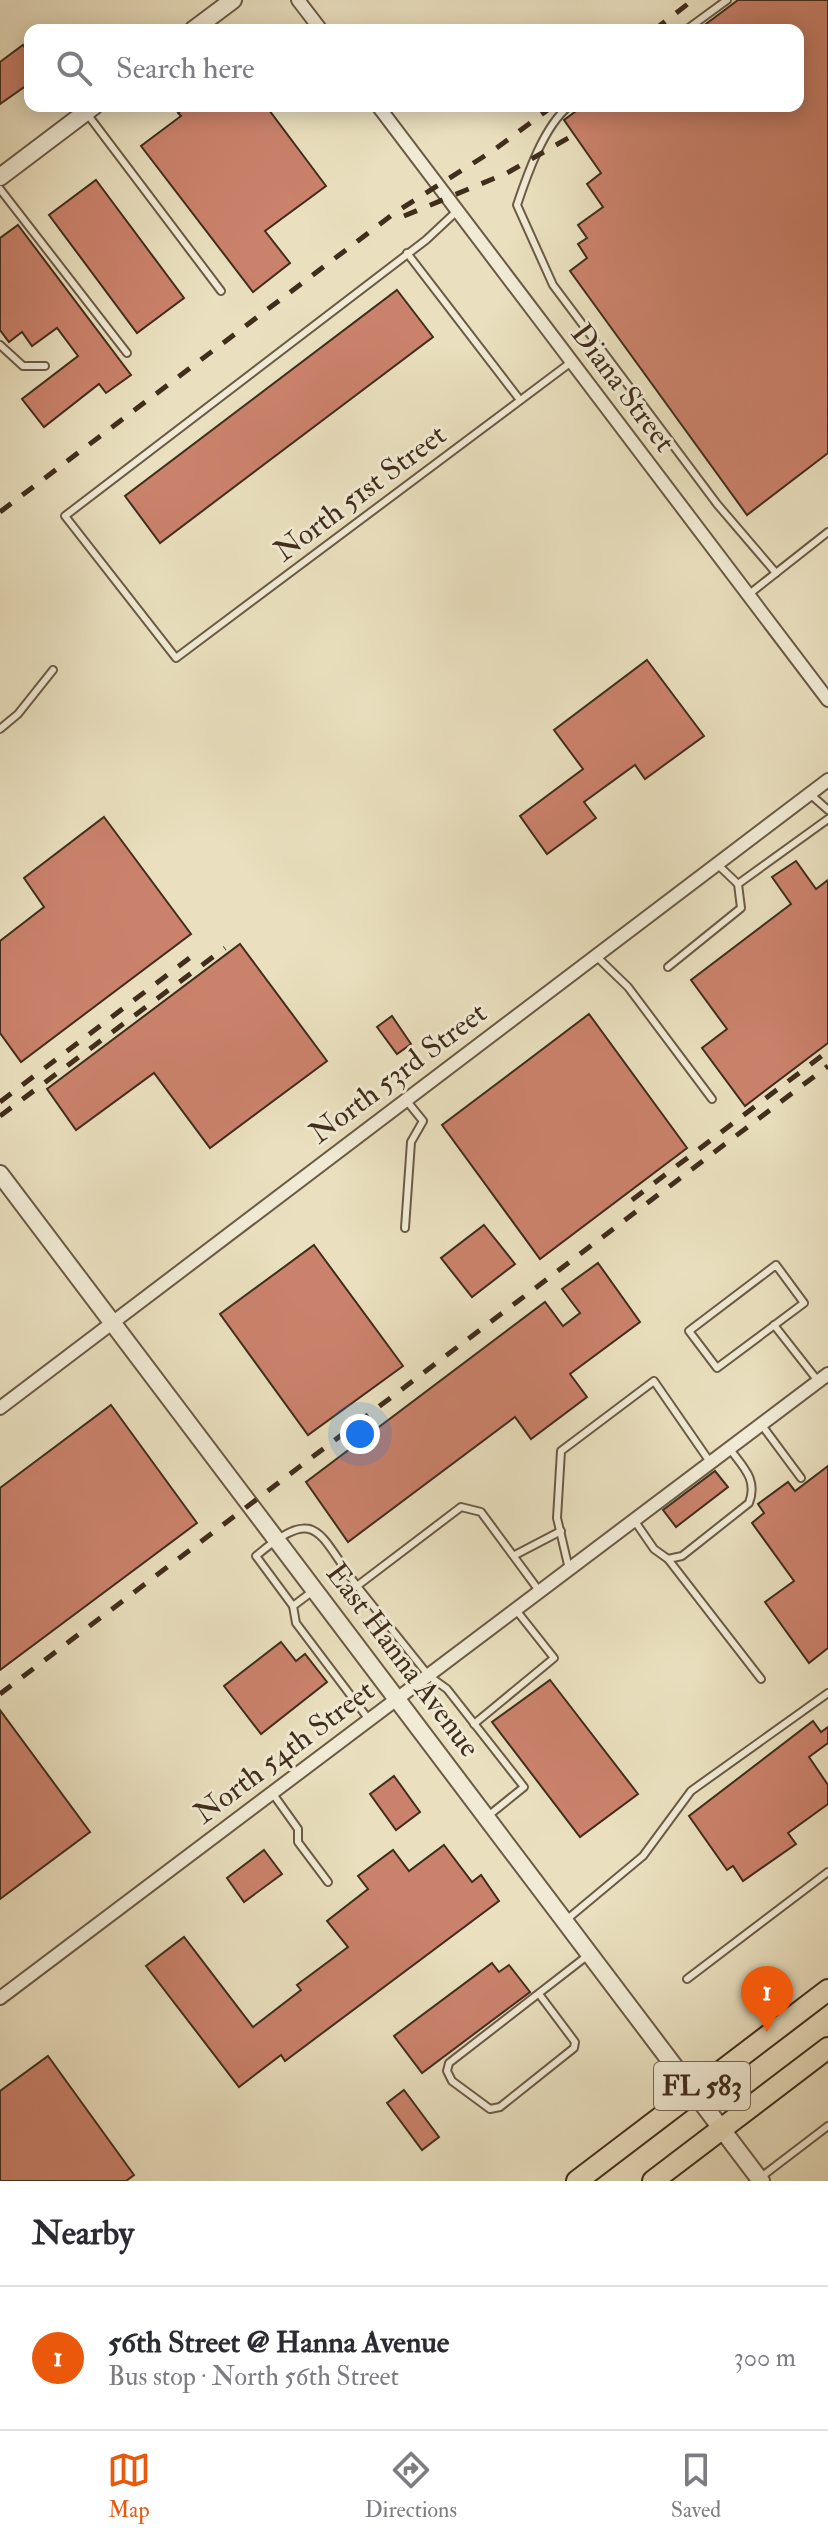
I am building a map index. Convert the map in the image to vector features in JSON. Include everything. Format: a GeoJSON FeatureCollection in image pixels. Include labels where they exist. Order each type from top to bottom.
{"type":"FeatureCollection","features":[{"type":"Feature","properties":{"kind":"main road","name":"FL 583"},"geometry":{"type":"LineString","coordinates":[[577,2181],[828,1990]]}},
{"type":"Feature","properties":{"kind":"main road","name":"FL 583"},"geometry":{"type":"LineString","coordinates":[[653,2181],[828,2048]]}},
{"type":"Feature","properties":{"kind":"street"},"geometry":{"type":"LineString","coordinates":[[201,24],[233,0]]}},
{"type":"Feature","properties":{"kind":"street"},"geometry":{"type":"LineString","coordinates":[[298,0],[316,24]]}},
{"type":"Feature","properties":{"kind":"street"},"geometry":{"type":"LineString","coordinates":[[0,177],[86,112]]}},
{"type":"Feature","properties":{"kind":"street","name":"Diana Street"},"geometry":{"type":"LineString","coordinates":[[383,112],[828,700]]}},
{"type":"Feature","properties":{"kind":"street","name":"North 53rd Street"},"geometry":{"type":"LineString","coordinates":[[0,1408],[828,780]]}},
{"type":"Feature","properties":{"kind":"street","name":"East Hanna Avenue"},"geometry":{"type":"LineString","coordinates":[[0,1174],[760,2180]]}},
{"type":"Feature","properties":{"kind":"street","name":"North 54th Street"},"geometry":{"type":"LineString","coordinates":[[0,1998],[823,1378]]}},
{"type":"Feature","properties":{"kind":"lane"},"geometry":{"type":"LineString","coordinates":[[694,24],[727,0]]}},
{"type":"Feature","properties":{"kind":"lane"},"geometry":{"type":"LineString","coordinates":[[92,112],[221,291]]}},
{"type":"Feature","properties":{"kind":"lane"},"geometry":{"type":"LineString","coordinates":[[562,112],[532,161],[517,205],[553,285],[717,504],[776,573]]}},
{"type":"Feature","properties":{"kind":"lane"},"geometry":{"type":"LineString","coordinates":[[0,189],[127,353]]}},
{"type":"Feature","properties":{"kind":"lane"},"geometry":{"type":"LineString","coordinates":[[457,211],[407,253],[520,400]]}},
{"type":"Feature","properties":{"kind":"lane","name":"North 51st Street"},"geometry":{"type":"LineString","coordinates":[[407,253],[65,516],[176,658],[570,363]]}},
{"type":"Feature","properties":{"kind":"lane"},"geometry":{"type":"LineString","coordinates":[[0,345],[23,366],[45,366]]}},
{"type":"Feature","properties":{"kind":"lane"},"geometry":{"type":"LineString","coordinates":[[748,595],[828,532]]}},
{"type":"Feature","properties":{"kind":"lane"},"geometry":{"type":"LineString","coordinates":[[0,729],[18,714],[53,670]]}},
{"type":"Feature","properties":{"kind":"lane"},"geometry":{"type":"LineString","coordinates":[[810,794],[828,810]]}},
{"type":"Feature","properties":{"kind":"lane"},"geometry":{"type":"LineString","coordinates":[[738,884],[828,819]]}},
{"type":"Feature","properties":{"kind":"lane"},"geometry":{"type":"LineString","coordinates":[[668,967],[741,908],[738,884],[717,864]]}},
{"type":"Feature","properties":{"kind":"lane"},"geometry":{"type":"LineString","coordinates":[[596,956],[628,987],[712,1099]]}},
{"type":"Feature","properties":{"kind":"lane"},"geometry":{"type":"LineString","coordinates":[[405,1228],[411,1142],[423,1121],[406,1100]]}},
{"type":"Feature","properties":{"kind":"lane"},"geometry":{"type":"LineString","coordinates":[[776,1265],[804,1303],[774,1325],[717,1368],[689,1331],[776,1265]]}},
{"type":"Feature","properties":{"kind":"lane"},"geometry":{"type":"LineString","coordinates":[[774,1325],[823,1378]]}},
{"type":"Feature","properties":{"kind":"lane"},"geometry":{"type":"LineString","coordinates":[[569,1569],[557,1518],[561,1451],[654,1381],[710,1462]]}},
{"type":"Feature","properties":{"kind":"lane"},"geometry":{"type":"LineString","coordinates":[[761,1424],[801,1478]]}},
{"type":"Feature","properties":{"kind":"lane"},"geometry":{"type":"LineString","coordinates":[[668,1559],[682,1556],[749,1503],[754,1490],[752,1480],[729,1448]]}},
{"type":"Feature","properties":{"kind":"lane"},"geometry":{"type":"LineString","coordinates":[[357,1586],[461,1507],[481,1512],[540,1592]]}},
{"type":"Feature","properties":{"kind":"lane"},"geometry":{"type":"LineString","coordinates":[[634,1520],[654,1549],[668,1559],[761,1679]]}},
{"type":"Feature","properties":{"kind":"lane"},"geometry":{"type":"LineString","coordinates":[[370,1721],[296,1623],[293,1606],[256,1556],[276,1539],[298,1527],[307,1526],[317,1533],[429,1676],[447,1689],[524,1787],[487,1817]]}},
{"type":"Feature","properties":{"kind":"lane"},"geometry":{"type":"LineString","coordinates":[[515,1555],[561,1531]]}},
{"type":"Feature","properties":{"kind":"lane"},"geometry":{"type":"LineString","coordinates":[[293,1606],[315,1590]]}},
{"type":"Feature","properties":{"kind":"lane"},"geometry":{"type":"LineString","coordinates":[[474,1724],[554,1658],[516,1610]]}},
{"type":"Feature","properties":{"kind":"lane"},"geometry":{"type":"LineString","coordinates":[[565,1921],[643,1856],[691,1791],[828,1693]]}},
{"type":"Feature","properties":{"kind":"lane"},"geometry":{"type":"LineString","coordinates":[[273,1794],[298,1829],[298,1842],[328,1882]]}},
{"type":"Feature","properties":{"kind":"lane"},"geometry":{"type":"LineString","coordinates":[[687,1979],[828,1872]]}},
{"type":"Feature","properties":{"kind":"lane"},"geometry":{"type":"LineString","coordinates":[[539,1994],[575,2042],[574,2048],[500,2107],[490,2109],[452,2081],[447,2071],[449,2063],[590,1954]]}},
{"type":"Feature","properties":{"kind":"lane"},"geometry":{"type":"LineString","coordinates":[[760,2180],[828,2126]]}},
{"type":"Feature","properties":{"kind":"building"},"geometry":{"type":"Polygon","coordinates":[[[738,0],[828,0],[828,453],[747,515],[570,271],[587,258],[578,244],[587,238],[578,225],[603,207],[587,184],[601,173],[564,120],[575,112],[804,112],[804,24],[706,24],[738,0]]]}},
{"type":"Feature","properties":{"kind":"building"},"geometry":{"type":"Polygon","coordinates":[[[24,46],[24,87],[0,104],[0,62],[24,46]]]}},
{"type":"Feature","properties":{"kind":"building"},"geometry":{"type":"Polygon","coordinates":[[[270,112],[326,186],[265,231],[290,263],[253,292],[141,146],[181,116],[178,113],[270,112]]]}},
{"type":"Feature","properties":{"kind":"building"},"geometry":{"type":"Polygon","coordinates":[[[96,180],[184,298],[137,333],[49,215],[96,180]]]}},
{"type":"Feature","properties":{"kind":"building"},"geometry":{"type":"Polygon","coordinates":[[[18,225],[131,375],[106,393],[99,384],[44,427],[22,399],[78,356],[57,328],[32,346],[22,332],[9,342],[0,330],[0,238],[18,225]]]}},
{"type":"Feature","properties":{"kind":"building"},"geometry":{"type":"Polygon","coordinates":[[[397,290],[433,337],[160,543],[125,496],[397,290]]]}},
{"type":"Feature","properties":{"kind":"building"},"geometry":{"type":"Polygon","coordinates":[[[647,660],[704,736],[645,779],[635,765],[584,802],[596,818],[547,854],[520,816],[583,769],[554,730],[647,660]]]}},
{"type":"Feature","properties":{"kind":"building"},"geometry":{"type":"Polygon","coordinates":[[[104,817],[191,934],[21,1062],[0,1033],[0,941],[44,907],[24,878],[104,817]]]}},
{"type":"Feature","properties":{"kind":"building"},"geometry":{"type":"Polygon","coordinates":[[[796,861],[816,889],[828,880],[828,1043],[745,1106],[702,1048],[727,1029],[691,980],[791,904],[772,877],[796,861]]]}},
{"type":"Feature","properties":{"kind":"building"},"geometry":{"type":"Polygon","coordinates":[[[240,944],[327,1061],[210,1148],[154,1073],[76,1130],[47,1089],[240,944]]]}},
{"type":"Feature","properties":{"kind":"building"},"geometry":{"type":"Polygon","coordinates":[[[589,1014],[687,1148],[540,1259],[442,1125],[589,1014]]]}},
{"type":"Feature","properties":{"kind":"building"},"geometry":{"type":"Polygon","coordinates":[[[392,1016],[411,1044],[397,1054],[377,1027],[392,1016]]]}},
{"type":"Feature","properties":{"kind":"building"},"geometry":{"type":"Polygon","coordinates":[[[484,1225],[515,1264],[472,1297],[441,1258],[484,1225]]]}},
{"type":"Feature","properties":{"kind":"building"},"geometry":{"type":"Polygon","coordinates":[[[314,1245],[403,1366],[308,1435],[220,1314],[314,1245]]]}},
{"type":"Feature","properties":{"kind":"building"},"geometry":{"type":"Polygon","coordinates":[[[598,1263],[640,1322],[570,1374],[587,1397],[531,1439],[515,1417],[348,1542],[306,1482],[545,1302],[563,1326],[580,1313],[562,1289],[598,1263]]]}},
{"type":"Feature","properties":{"kind":"building"},"geometry":{"type":"Polygon","coordinates":[[[111,1405],[197,1523],[0,1670],[0,1488],[111,1405]]]}},
{"type":"Feature","properties":{"kind":"building"},"geometry":{"type":"Polygon","coordinates":[[[828,1466],[828,1648],[809,1663],[765,1602],[794,1581],[752,1523],[764,1513],[758,1504],[788,1482],[795,1491],[828,1466]]]}},
{"type":"Feature","properties":{"kind":"building"},"geometry":{"type":"Polygon","coordinates":[[[715,1471],[728,1487],[676,1527],[663,1510],[715,1471]]]}},
{"type":"Feature","properties":{"kind":"building"},"geometry":{"type":"Polygon","coordinates":[[[281,1642],[296,1661],[305,1654],[327,1682],[261,1734],[224,1686],[281,1642]]]}},
{"type":"Feature","properties":{"kind":"building"},"geometry":{"type":"Polygon","coordinates":[[[550,1680],[638,1794],[580,1837],[492,1722],[550,1680]]]}},
{"type":"Feature","properties":{"kind":"building"},"geometry":{"type":"Polygon","coordinates":[[[0,1710],[90,1832],[0,1899],[0,1710]]]}},
{"type":"Feature","properties":{"kind":"building"},"geometry":{"type":"Polygon","coordinates":[[[813,1721],[821,1732],[828,1727],[828,1743],[809,1757],[828,1785],[828,1804],[788,1833],[796,1844],[743,1881],[733,1866],[727,1870],[689,1816],[813,1721]]]}},
{"type":"Feature","properties":{"kind":"building"},"geometry":{"type":"Polygon","coordinates":[[[394,1776],[420,1812],[396,1830],[370,1794],[394,1776]]]}},
{"type":"Feature","properties":{"kind":"building"},"geometry":{"type":"Polygon","coordinates":[[[444,1845],[472,1882],[481,1875],[499,1901],[285,2061],[281,2055],[239,2087],[146,1966],[184,1937],[253,2027],[301,1990],[297,1985],[348,1947],[327,1921],[368,1889],[358,1876],[393,1850],[409,1871],[444,1845]]]}},
{"type":"Feature","properties":{"kind":"building"},"geometry":{"type":"Polygon","coordinates":[[[264,1850],[282,1874],[244,1902],[227,1878],[264,1850]]]}},
{"type":"Feature","properties":{"kind":"building"},"geometry":{"type":"Polygon","coordinates":[[[492,1963],[499,1972],[509,1965],[530,1992],[422,2073],[394,2036],[492,1963]]]}},
{"type":"Feature","properties":{"kind":"building"},"geometry":{"type":"Polygon","coordinates":[[[48,2056],[134,2175],[126,2181],[0,2181],[0,2091],[48,2056]]]}},
{"type":"Feature","properties":{"kind":"building"},"geometry":{"type":"Polygon","coordinates":[[[404,2090],[439,2137],[422,2150],[387,2103],[404,2090]]]}},
{"type":"Feature","properties":{"kind":"railway"},"geometry":{"type":"LineString","coordinates":[[662,24],[693,0]]}},
{"type":"Feature","properties":{"kind":"railway"},"geometry":{"type":"LineString","coordinates":[[0,512],[396,212],[494,150],[545,112]]}},
{"type":"Feature","properties":{"kind":"railway"},"geometry":{"type":"LineString","coordinates":[[404,216],[507,173],[570,137]]}},
{"type":"Feature","properties":{"kind":"railway"},"geometry":{"type":"LineString","coordinates":[[0,1116],[225,948]]}},
{"type":"Feature","properties":{"kind":"railway"},"geometry":{"type":"LineString","coordinates":[[0,1102],[200,950]]}},
{"type":"Feature","properties":{"kind":"railway"},"geometry":{"type":"LineString","coordinates":[[632,1200],[828,1051]]}},
{"type":"Feature","properties":{"kind":"railway"},"geometry":{"type":"LineString","coordinates":[[0,1694],[828,1066]]}},
{"type":"Feature","properties":{"kind":"place","name":"56th Street @ Hanna Avenue"},"geometry":{"type":"Point","coordinates":[767,2032]}}]}
